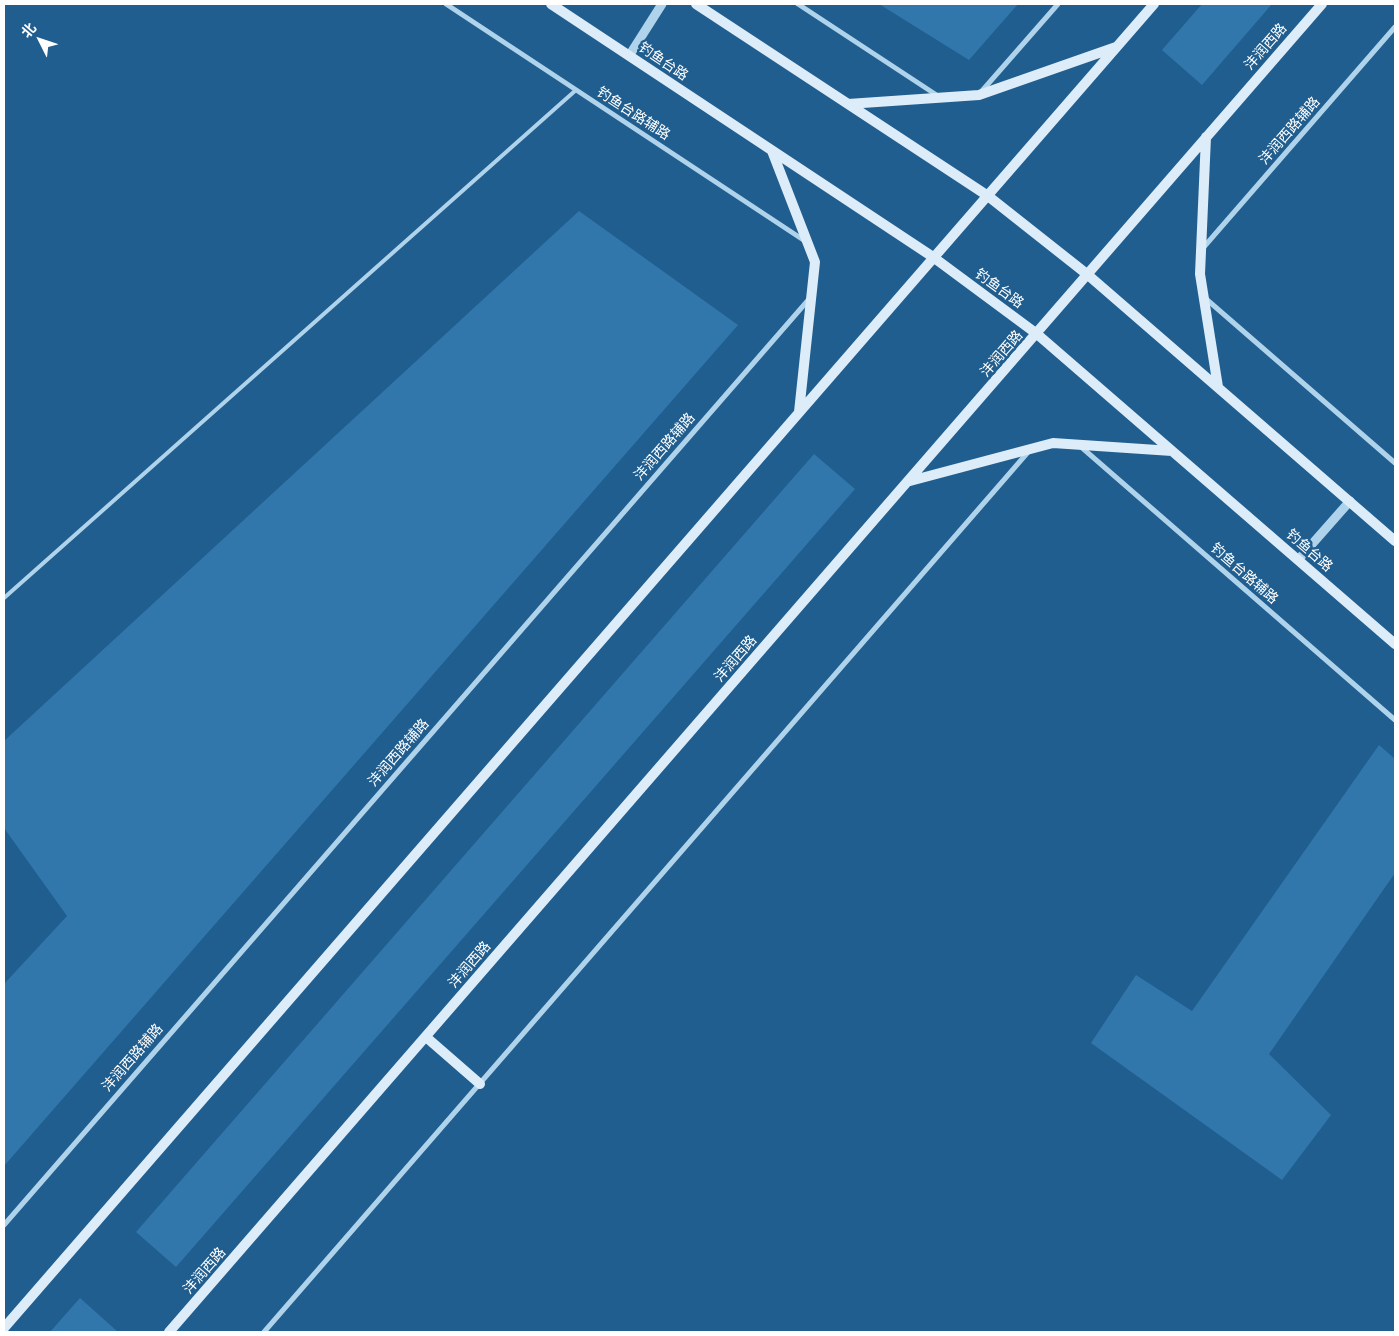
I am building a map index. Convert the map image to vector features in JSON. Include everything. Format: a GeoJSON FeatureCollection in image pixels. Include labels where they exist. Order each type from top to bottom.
{"type":"FeatureCollection","features":[{"type":"Feature","properties":{"kind":"main road","name":"钓鱼台路"},"geometry":{"type":"LineString","coordinates":[[551,4],[933,258],[1037,334],[1395,644]]}},
{"type":"Feature","properties":{"kind":"main road"},"geometry":{"type":"LineString","coordinates":[[696,4],[988,196],[1088,275],[1395,540]]}},
{"type":"Feature","properties":{"kind":"main road"},"geometry":{"type":"LineString","coordinates":[[4,1328],[1154,4]]}},
{"type":"Feature","properties":{"kind":"main road","name":"沣润西路"},"geometry":{"type":"LineString","coordinates":[[169,1332],[909,482],[1322,4]]}},
{"type":"Feature","properties":{"kind":"main road"},"geometry":{"type":"LineString","coordinates":[[848,104],[979,95],[1117,47]]}},
{"type":"Feature","properties":{"kind":"main road"},"geometry":{"type":"LineString","coordinates":[[1206,138],[1200,274],[1218,387]]}},
{"type":"Feature","properties":{"kind":"main road"},"geometry":{"type":"LineString","coordinates":[[772,151],[815,262],[800,412]]}},
{"type":"Feature","properties":{"kind":"main road"},"geometry":{"type":"LineString","coordinates":[[909,482],[1053,443],[1172,451]]}},
{"type":"Feature","properties":{"kind":"main road"},"geometry":{"type":"LineString","coordinates":[[426,1037],[480,1084]]}},
{"type":"Feature","properties":{"kind":"street","name":"钓鱼台路辅路"},"geometry":{"type":"LineString","coordinates":[[446,4],[808,243]]}},
{"type":"Feature","properties":{"kind":"street"},"geometry":{"type":"LineString","coordinates":[[629,56],[662,4]]}},
{"type":"Feature","properties":{"kind":"street"},"geometry":{"type":"LineString","coordinates":[[798,4],[941,98]]}},
{"type":"Feature","properties":{"kind":"street"},"geometry":{"type":"LineString","coordinates":[[979,95],[1058,4]]}},
{"type":"Feature","properties":{"kind":"street","name":"沣润西路辅路"},"geometry":{"type":"LineString","coordinates":[[1201,251],[1395,27]]}},
{"type":"Feature","properties":{"kind":"street","name":"沣润西路辅路"},"geometry":{"type":"LineString","coordinates":[[4,1225],[812,296]]}},
{"type":"Feature","properties":{"kind":"street"},"geometry":{"type":"LineString","coordinates":[[1203,297],[1395,463]]}},
{"type":"Feature","properties":{"kind":"street","name":"钓鱼台路辅路"},"geometry":{"type":"LineString","coordinates":[[1078,444],[1395,720]]}},
{"type":"Feature","properties":{"kind":"street"},"geometry":{"type":"LineString","coordinates":[[264,1332],[1030,449]]}},
{"type":"Feature","properties":{"kind":"street"},"geometry":{"type":"LineString","coordinates":[[1298,560],[1350,501]]}},
{"type":"Feature","properties":{"kind":"lane"},"geometry":{"type":"LineString","coordinates":[[4,598],[576,90]]}},
{"type":"Feature","properties":{"kind":"shaded area"},"geometry":{"type":"Polygon","coordinates":[[[879,4],[1018,4],[969,60],[879,4]]]}},
{"type":"Feature","properties":{"kind":"shaded area"},"geometry":{"type":"Polygon","coordinates":[[[1202,4],[1272,4],[1202,85],[1162,50],[1202,4]]]}},
{"type":"Feature","properties":{"kind":"shaded area"},"geometry":{"type":"Polygon","coordinates":[[[579,211],[738,325],[4,1166],[4,984],[67,916],[4,828],[4,741],[579,211]]]}},
{"type":"Feature","properties":{"kind":"shaded area"},"geometry":{"type":"Polygon","coordinates":[[[814,454],[855,489],[176,1267],[136,1232],[814,454]]]}},
{"type":"Feature","properties":{"kind":"shaded area"},"geometry":{"type":"Polygon","coordinates":[[[1379,745],[1395,759],[1395,873],[1269,1054],[1331,1115],[1282,1180],[1091,1043],[1136,975],[1192,1011],[1379,745]]]}},
{"type":"Feature","properties":{"kind":"shaded area"},"geometry":{"type":"Polygon","coordinates":[[[80,1298],[118,1332],[50,1332],[80,1298]]]}}]}
